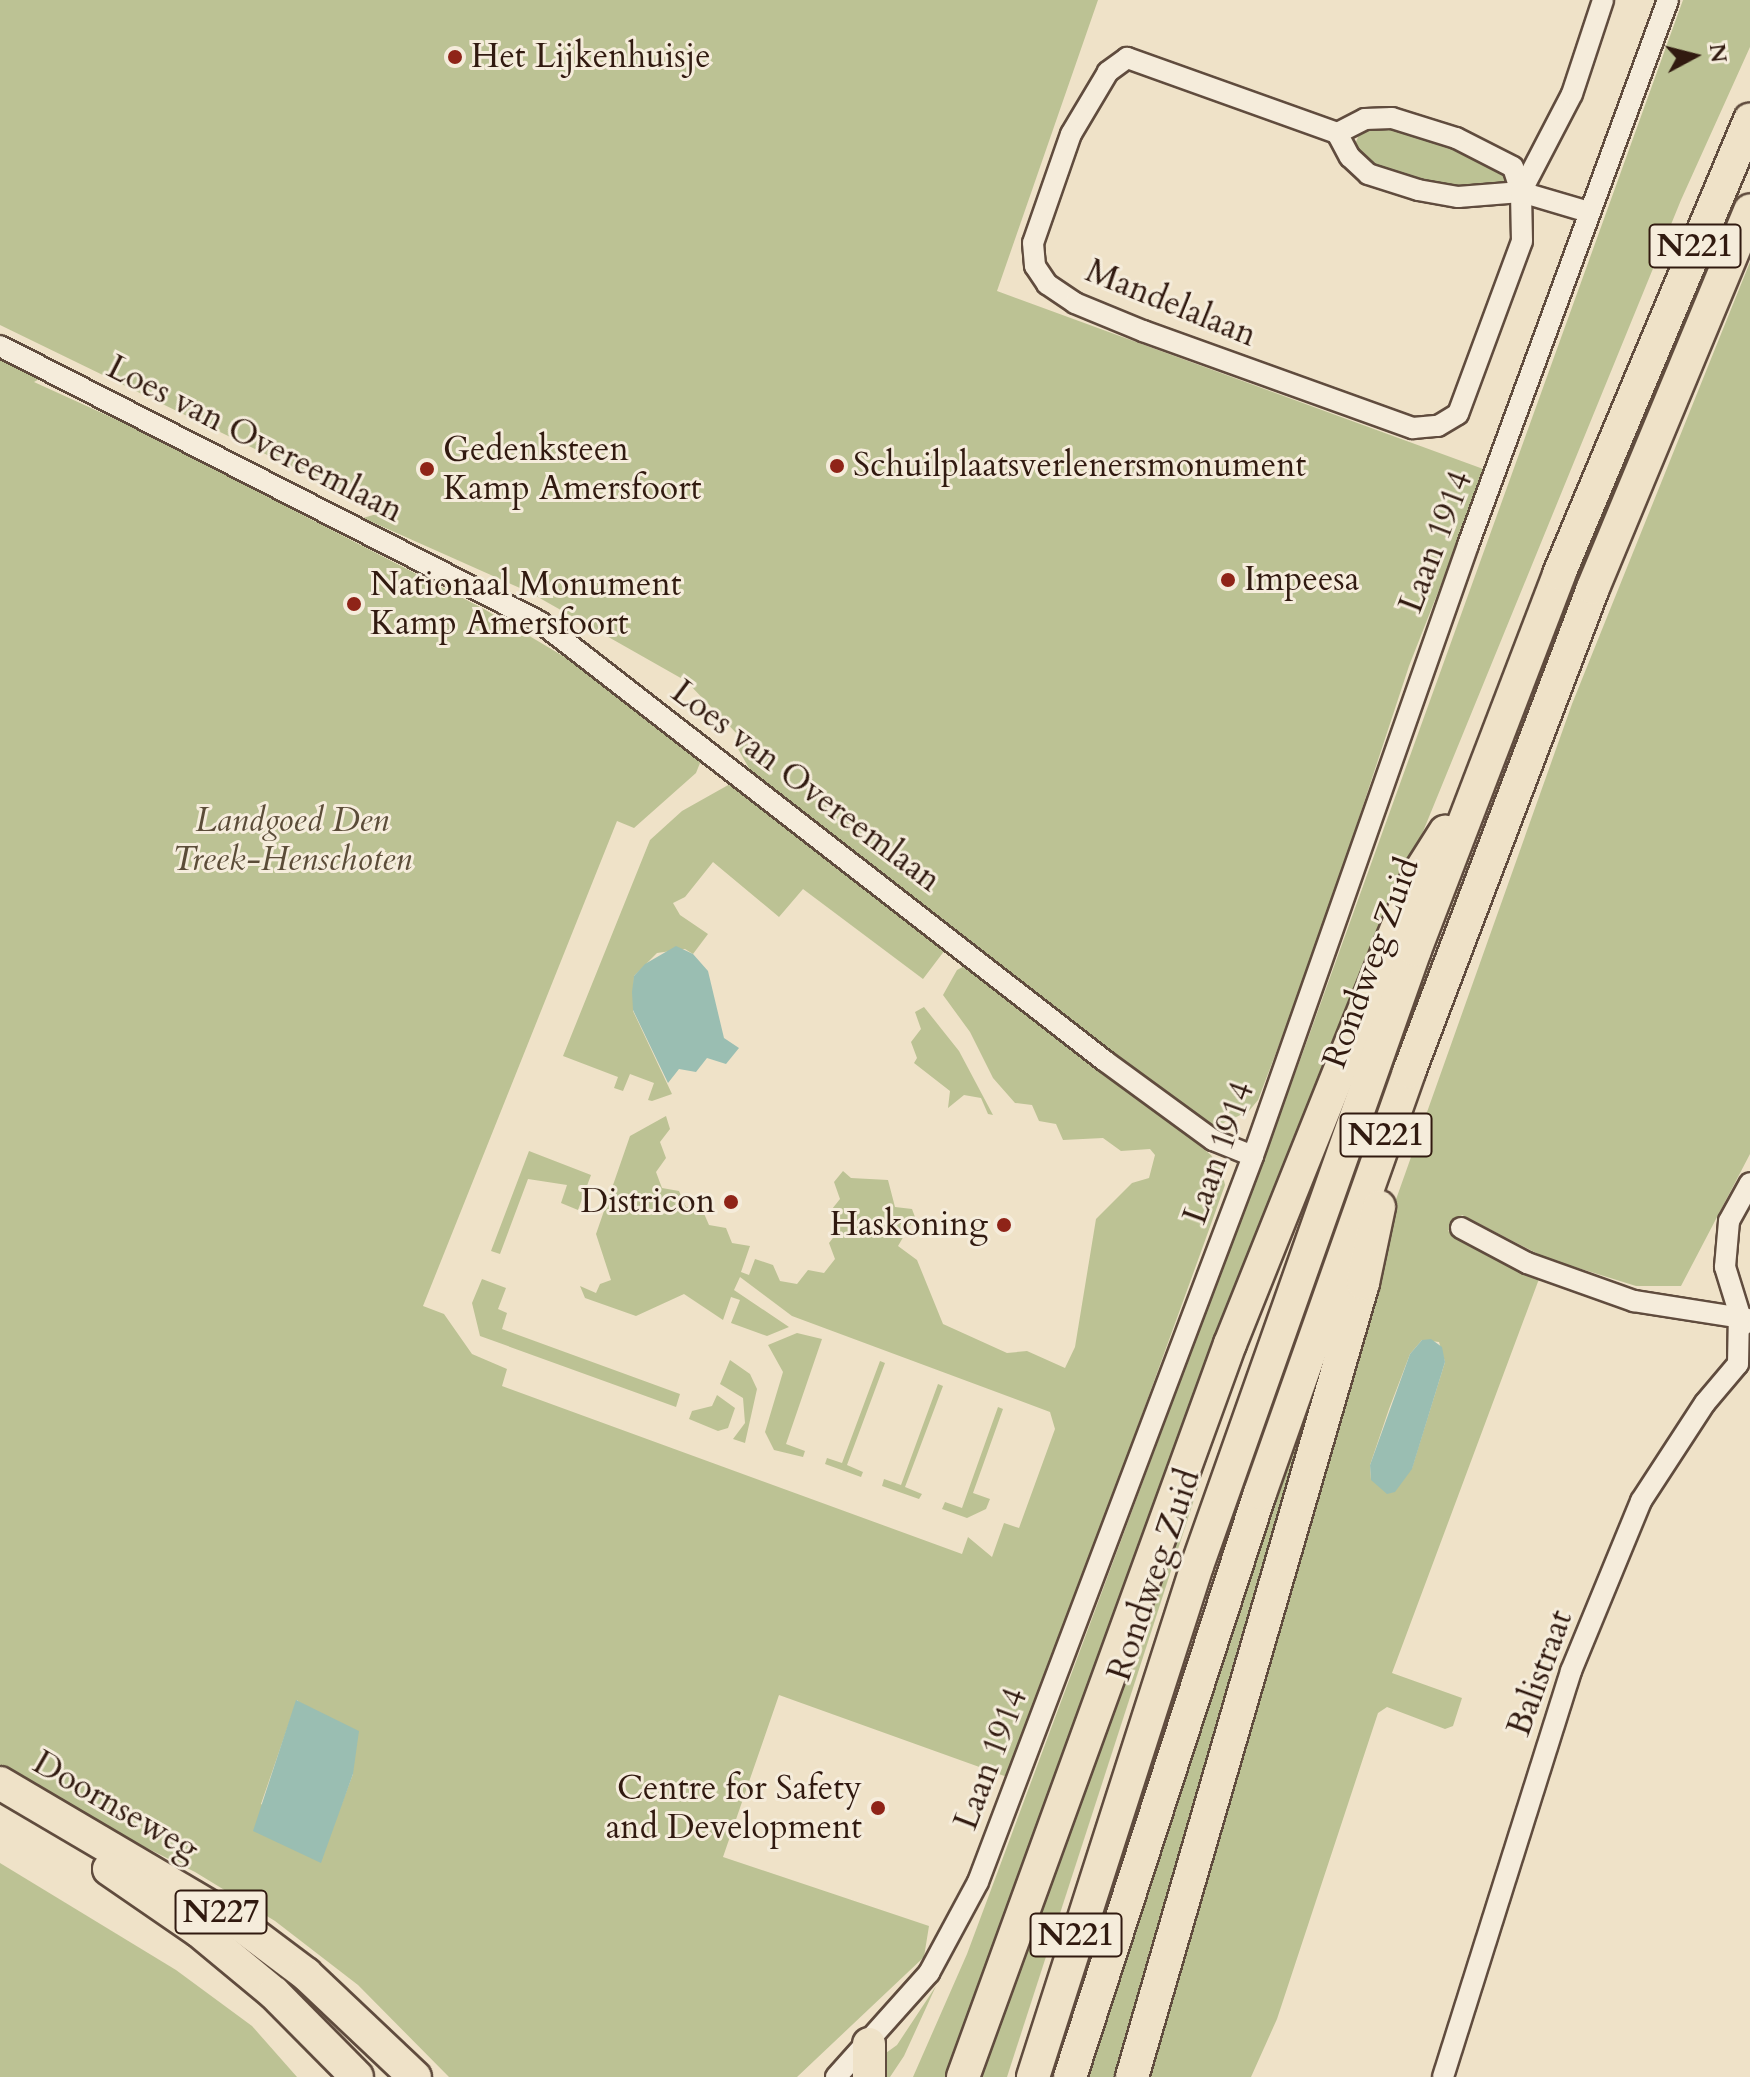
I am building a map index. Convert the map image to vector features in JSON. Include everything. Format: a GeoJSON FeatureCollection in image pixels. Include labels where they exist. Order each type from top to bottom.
{"type":"FeatureCollection","features":[{"type":"Feature","properties":{"kind":"main road","name":"Rondweg Zuid"},"geometry":{"type":"LineString","coordinates":[[1033,2077],[1202,1551],[1346,1139],[1482,773],[1641,372],[1750,120]]}},
{"type":"Feature","properties":{"kind":"main road","name":"N221"},"geometry":{"type":"LineString","coordinates":[[1070,2077],[1255,1507],[1409,1072],[1593,588],[1750,210]]}},
{"type":"Feature","properties":{"kind":"main road","name":"N221"},"geometry":{"type":"LineString","coordinates":[[963,2077],[1291,1188],[1419,873],[1482,773]]}},
{"type":"Feature","properties":{"kind":"main road","name":"N221"},"geometry":{"type":"LineString","coordinates":[[1132,2077],[1363,1283],[1409,1072]]}},
{"type":"Feature","properties":{"kind":"main road","name":"Doornseweg"},"geometry":{"type":"LineString","coordinates":[[0,1783],[238,1923],[306,1974],[415,2077]]}},
{"type":"Feature","properties":{"kind":"main road","name":"Doornseweg"},"geometry":{"type":"LineString","coordinates":[[0,1804],[117,1874],[199,1931],[274,1993],[357,2077]]}},
{"type":"Feature","properties":{"kind":"main road"},"geometry":{"type":"LineString","coordinates":[[869,2044],[869,2077]]}},
{"type":"Feature","properties":{"kind":"street"},"geometry":{"type":"LineString","coordinates":[[1521,192],[1572,94],[1603,0]]}},
{"type":"Feature","properties":{"kind":"street","name":"Laan 1914"},"geometry":{"type":"LineString","coordinates":[[836,2077],[869,2044],[929,1973],[978,1882],[1253,1156],[1589,212],[1668,0]]}},
{"type":"Feature","properties":{"kind":"street","name":"Mandelalaan"},"geometry":{"type":"LineString","coordinates":[[1337,133],[1127,58],[1108,72],[1071,134],[1033,243],[1035,266],[1047,284],[1075,303],[1143,331],[1413,428],[1438,426],[1458,414],[1522,241],[1521,192]]}},
{"type":"Feature","properties":{"kind":"street"},"geometry":{"type":"LineString","coordinates":[[1521,192],[1513,167],[1420,124],[1365,119],[1337,133],[1368,174],[1418,190],[1458,197],[1521,192],[1589,212]]}},
{"type":"Feature","properties":{"kind":"street","name":"Loes van Overeemlaan"},"geometry":{"type":"LineString","coordinates":[[0,346],[540,622],[1105,1061],[1213,1140],[1253,1156]]}},
{"type":"Feature","properties":{"kind":"street"},"geometry":{"type":"LineString","coordinates":[[1750,1183],[1728,1229],[1725,1267],[1750,1340]]}},
{"type":"Feature","properties":{"kind":"street"},"geometry":{"type":"LineString","coordinates":[[1461,1228],[1527,1263],[1634,1301],[1744,1317]]}},
{"type":"Feature","properties":{"kind":"street","name":"Balistraat"},"geometry":{"type":"LineString","coordinates":[[1443,2077],[1571,1671],[1641,1501],[1705,1403],[1738,1364],[1744,1317]]}},
{"type":"Feature","properties":{"kind":"green space"},"geometry":{"type":"Polygon","coordinates":[[[0,0],[1098,0],[997,291],[1486,470],[1409,666],[1318,942],[1258,1100],[1249,1111],[1217,1126],[1195,1118],[750,770],[737,747],[740,737],[686,681],[529,592],[363,518],[380,513],[325,483],[0,325],[0,0]]]}},
{"type":"Feature","properties":{"kind":"green space"},"geometry":{"type":"Polygon","coordinates":[[[1683,0],[1750,0],[1750,47],[1681,200],[1362,981],[1075,1721],[948,2077],[913,2077],[967,1954],[1302,1055],[1683,0]]]}},
{"type":"Feature","properties":{"kind":"green space"},"geometry":{"type":"Polygon","coordinates":[[[1397,127],[1458,147],[1506,173],[1512,183],[1470,189],[1401,179],[1359,158],[1355,144],[1362,128],[1397,127]]]}},
{"type":"Feature","properties":{"kind":"green space"},"geometry":{"type":"Polygon","coordinates":[[[1750,262],[1750,1154],[1681,1286],[1636,1286],[1546,1258],[1462,1215],[1448,1231],[1539,1279],[1392,1673],[1462,1698],[1453,1726],[1445,1729],[1387,1707],[1378,1713],[1277,2019],[1251,2077],[1139,2077],[1383,1236],[1572,704],[1750,262]],[[1422,1340],[1410,1354],[1370,1465],[1371,1480],[1412,1468],[1445,1362],[1439,1342],[1422,1340]]]}},
{"type":"Feature","properties":{"kind":"green space","name":"Landgoed Den Treek-Henschoten"},"geometry":{"type":"Polygon","coordinates":[[[0,346],[51,372],[34,382],[137,429],[484,609],[662,715],[658,726],[702,758],[696,773],[634,828],[617,821],[423,1306],[444,1314],[472,1354],[507,1369],[502,1386],[962,1554],[968,1537],[992,1557],[1004,1523],[1019,1528],[1055,1429],[1050,1412],[792,1316],[740,1277],[734,1290],[789,1327],[767,1336],[731,1323],[740,1300],[731,1297],[723,1320],[684,1294],[636,1316],[585,1298],[580,1286],[596,1293],[600,1284],[611,1280],[596,1234],[630,1136],[666,1116],[670,1129],[660,1142],[666,1158],[656,1172],[662,1188],[679,1191],[686,1207],[702,1209],[709,1225],[726,1228],[732,1243],[750,1246],[741,1272],[749,1275],[755,1259],[773,1265],[780,1281],[797,1284],[808,1270],[824,1273],[835,1259],[829,1243],[840,1229],[832,1209],[840,1199],[834,1182],[843,1171],[851,1178],[888,1180],[895,1207],[912,1209],[915,1217],[898,1246],[917,1260],[943,1324],[1007,1353],[1027,1351],[1065,1368],[1075,1347],[1096,1219],[1132,1183],[1149,1178],[1155,1155],[1150,1149],[1121,1151],[1103,1138],[1063,1140],[1056,1124],[1039,1121],[1032,1105],[1015,1103],[993,1078],[970,1032],[943,995],[957,970],[970,963],[1211,1155],[1222,1172],[1225,1185],[1010,1778],[779,1695],[723,1857],[929,1926],[924,1957],[797,2077],[449,2077],[358,1985],[275,1921],[195,1872],[0,1775],[0,346]],[[297,1700],[261,1804],[326,1845],[353,1774],[297,1700]]]}},
{"type":"Feature","properties":{"kind":"green space"},"geometry":{"type":"Polygon","coordinates":[[[730,784],[744,787],[948,946],[923,979],[803,889],[779,917],[713,862],[685,897],[673,903],[680,915],[708,934],[693,954],[685,949],[657,953],[634,976],[633,1011],[672,1094],[648,1100],[654,1083],[630,1074],[623,1091],[614,1088],[618,1077],[563,1056],[650,840],[682,811],[730,784]]]}},
{"type":"Feature","properties":{"kind":"green space"},"geometry":{"type":"Polygon","coordinates":[[[924,1007],[959,1051],[993,1115],[988,1114],[981,1098],[964,1095],[948,1108],[950,1091],[914,1063],[917,1058],[911,1042],[921,1029],[915,1012],[924,1007]]]}},
{"type":"Feature","properties":{"kind":"green space"},"geometry":{"type":"Polygon","coordinates":[[[529,1151],[591,1175],[578,1210],[561,1203],[567,1185],[528,1179],[500,1254],[491,1251],[529,1151]]]}},
{"type":"Feature","properties":{"kind":"green space"},"geometry":{"type":"Polygon","coordinates":[[[1350,1278],[1123,2077],[1086,2077],[1233,1616],[1350,1278]]]}},
{"type":"Feature","properties":{"kind":"green space"},"geometry":{"type":"Polygon","coordinates":[[[482,1279],[506,1288],[498,1309],[507,1313],[502,1329],[680,1394],[676,1407],[480,1336],[472,1303],[482,1279]]]}},
{"type":"Feature","properties":{"kind":"green space"},"geometry":{"type":"Polygon","coordinates":[[[1249,1330],[1007,2077],[978,2077],[1249,1330]]]}},
{"type":"Feature","properties":{"kind":"green space"},"geometry":{"type":"Polygon","coordinates":[[[797,1333],[822,1339],[786,1444],[805,1451],[803,1457],[774,1450],[765,1432],[783,1372],[768,1345],[797,1333]]]}},
{"type":"Feature","properties":{"kind":"green space"},"geometry":{"type":"Polygon","coordinates":[[[730,1360],[750,1374],[757,1389],[745,1443],[733,1439],[745,1423],[743,1398],[720,1384],[730,1360]]]}},
{"type":"Feature","properties":{"kind":"green space"},"geometry":{"type":"Polygon","coordinates":[[[880,1361],[885,1363],[847,1465],[863,1472],[861,1477],[825,1464],[827,1458],[842,1463],[880,1361]]]}},
{"type":"Feature","properties":{"kind":"green space"},"geometry":{"type":"Polygon","coordinates":[[[938,1384],[943,1386],[905,1487],[922,1494],[919,1499],[882,1486],[884,1479],[901,1485],[938,1384]]]}},
{"type":"Feature","properties":{"kind":"green space"},"geometry":{"type":"Polygon","coordinates":[[[717,1395],[735,1408],[728,1428],[718,1431],[689,1419],[692,1411],[712,1406],[717,1395]]]}},
{"type":"Feature","properties":{"kind":"green space"},"geometry":{"type":"Polygon","coordinates":[[[998,1407],[1003,1409],[973,1493],[990,1499],[986,1509],[967,1518],[942,1509],[945,1502],[962,1508],[998,1407]]]}},
{"type":"Feature","properties":{"kind":"green space"},"geometry":{"type":"Polygon","coordinates":[[[0,1863],[176,1970],[252,2026],[297,2077],[0,2077],[0,1863]]]}},
{"type":"Feature","properties":{"kind":"green space"},"geometry":{"type":"Polygon","coordinates":[[[936,1986],[904,2056],[890,2077],[879,2077],[879,2058],[897,2045],[936,1986]]]}},
{"type":"Feature","properties":{"kind":"water"},"geometry":{"type":"Polygon","coordinates":[[[676,946],[693,954],[708,971],[724,1038],[739,1048],[726,1064],[707,1058],[696,1072],[679,1069],[668,1083],[633,1010],[632,992],[634,976],[645,964],[676,946]]]}},
{"type":"Feature","properties":{"kind":"water"},"geometry":{"type":"Polygon","coordinates":[[[1431,1339],[1442,1347],[1445,1362],[1412,1469],[1395,1492],[1387,1494],[1371,1480],[1370,1465],[1410,1354],[1422,1340],[1431,1339]]]}},
{"type":"Feature","properties":{"kind":"water"},"geometry":{"type":"Polygon","coordinates":[[[296,1700],[359,1731],[353,1774],[321,1863],[253,1831],[296,1700]]]}},
{"type":"Feature","properties":{"kind":"place","name":"Het Lijkenhuisje"},"geometry":{"type":"Point","coordinates":[455,57]}},
{"type":"Feature","properties":{"kind":"place","name":"Schuilplaatsverlenersmonument"},"geometry":{"type":"Point","coordinates":[837,466]}},
{"type":"Feature","properties":{"kind":"place","name":"Gedenksteen Kamp Amersfoort"},"geometry":{"type":"Point","coordinates":[427,469]}},
{"type":"Feature","properties":{"kind":"place","name":"Impeesa"},"geometry":{"type":"Point","coordinates":[1228,580]}},
{"type":"Feature","properties":{"kind":"place","name":"Nationaal Monument Kamp Amersfoort"},"geometry":{"type":"Point","coordinates":[354,604]}},
{"type":"Feature","properties":{"kind":"place","name":"Districon"},"geometry":{"type":"Point","coordinates":[731,1202]}},
{"type":"Feature","properties":{"kind":"place","name":"Haskoning"},"geometry":{"type":"Point","coordinates":[1004,1225]}},
{"type":"Feature","properties":{"kind":"place","name":"Centre for Safety and Development"},"geometry":{"type":"Point","coordinates":[878,1808]}}]}
